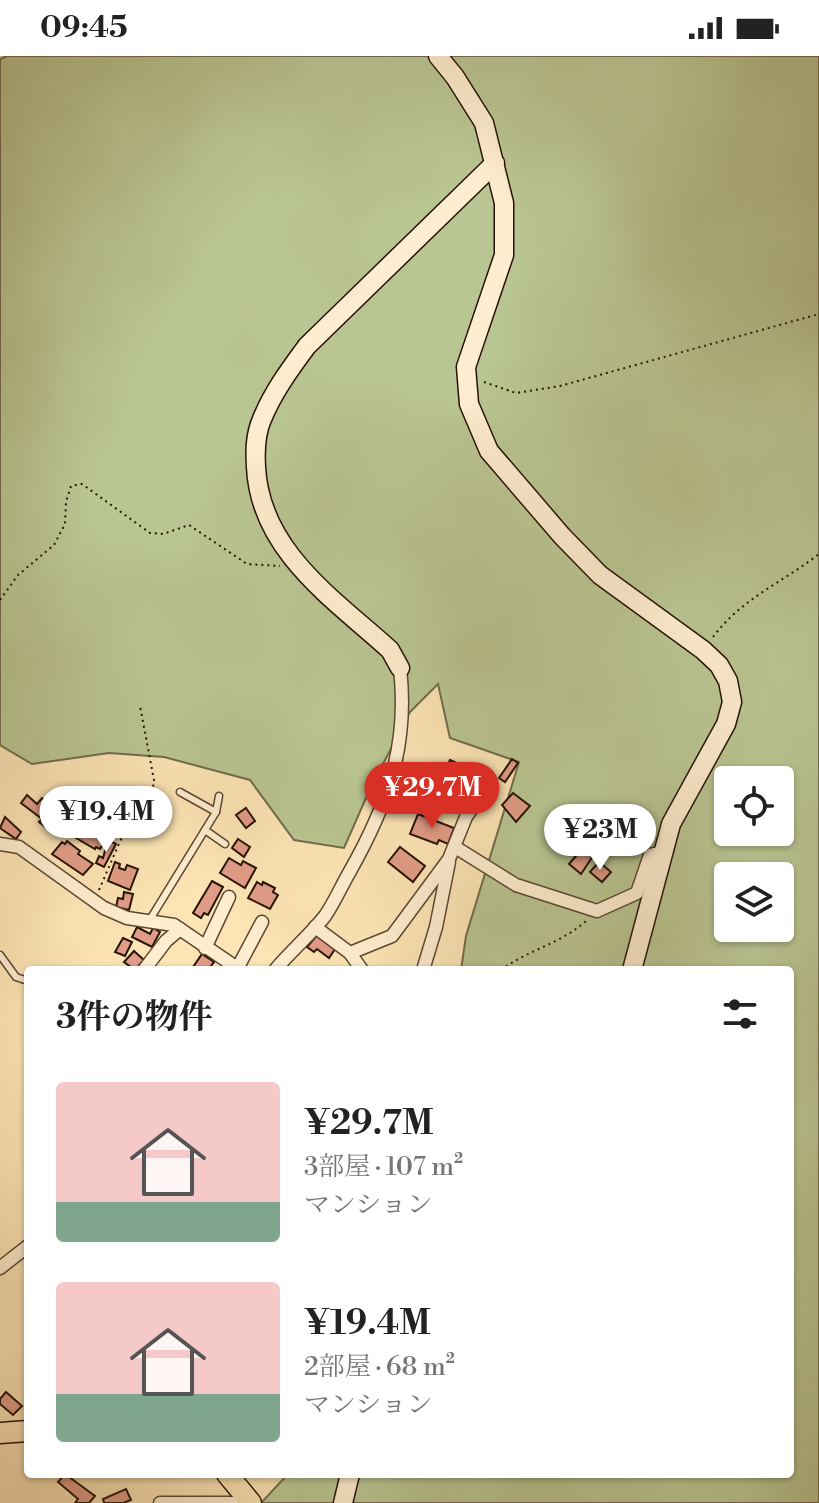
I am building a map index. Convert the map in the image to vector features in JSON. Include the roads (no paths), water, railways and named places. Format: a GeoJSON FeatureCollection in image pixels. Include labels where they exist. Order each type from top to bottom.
{"type":"FeatureCollection","features":[{"type":"Feature","properties":{"kind":"main road"},"geometry":{"type":"LineString","coordinates":[[0,1433],[24,1431]]}},
{"type":"Feature","properties":{"kind":"main road"},"geometry":{"type":"LineString","coordinates":[[230,1478],[250,1503]]}},
{"type":"Feature","properties":{"kind":"street"},"geometry":{"type":"LineString","coordinates":[[438,56],[484,123],[504,203],[504,255],[466,367],[469,404],[489,451],[600,575],[703,650],[719,665],[728,681],[732,702],[726,724],[671,824],[633,966]]}},
{"type":"Feature","properties":{"kind":"street"},"geometry":{"type":"LineString","coordinates":[[279,966],[326,913],[386,800],[402,703],[400,668],[390,650],[297,566],[273,531],[257,488],[255,445],[260,421],[282,379],[307,346],[495,163]]}},
{"type":"Feature","properties":{"kind":"street"},"geometry":{"type":"LineString","coordinates":[[425,966],[452,853],[466,817],[484,790]]}},
{"type":"Feature","properties":{"kind":"street"},"geometry":{"type":"LineString","coordinates":[[0,844],[19,847],[94,901],[127,918],[174,925],[233,966]]}},
{"type":"Feature","properties":{"kind":"street"},"geometry":{"type":"LineString","coordinates":[[452,853],[516,885],[597,911],[637,893],[650,855],[662,852]]}},
{"type":"Feature","properties":{"kind":"street"},"geometry":{"type":"LineString","coordinates":[[350,953],[392,936],[452,853]]}},
{"type":"Feature","properties":{"kind":"street"},"geometry":{"type":"LineString","coordinates":[[205,948],[229,897]]}},
{"type":"Feature","properties":{"kind":"street"},"geometry":{"type":"LineString","coordinates":[[240,966],[262,922]]}},
{"type":"Feature","properties":{"kind":"street"},"geometry":{"type":"LineString","coordinates":[[315,927],[350,953],[359,966]]}},
{"type":"Feature","properties":{"kind":"street"},"geometry":{"type":"LineString","coordinates":[[147,966],[166,941],[180,929]]}},
{"type":"Feature","properties":{"kind":"street"},"geometry":{"type":"LineString","coordinates":[[0,1268],[24,1249]]}},
{"type":"Feature","properties":{"kind":"street"},"geometry":{"type":"LineString","coordinates":[[343,1503],[349,1478]]}},
{"type":"Feature","properties":{"kind":"street"},"geometry":{"type":"LineString","coordinates":[[160,1503],[250,1503]]}},
{"type":"Feature","properties":{"kind":"lane"},"geometry":{"type":"LineString","coordinates":[[180,792],[216,812]]}},
{"type":"Feature","properties":{"kind":"lane"},"geometry":{"type":"LineString","coordinates":[[149,921],[216,812],[219,796]]}},
{"type":"Feature","properties":{"kind":"lane"},"geometry":{"type":"LineString","coordinates":[[205,830],[225,844]]}},
{"type":"Feature","properties":{"kind":"lane"},"geometry":{"type":"LineString","coordinates":[[0,955],[16,977],[24,980]]}}]}
